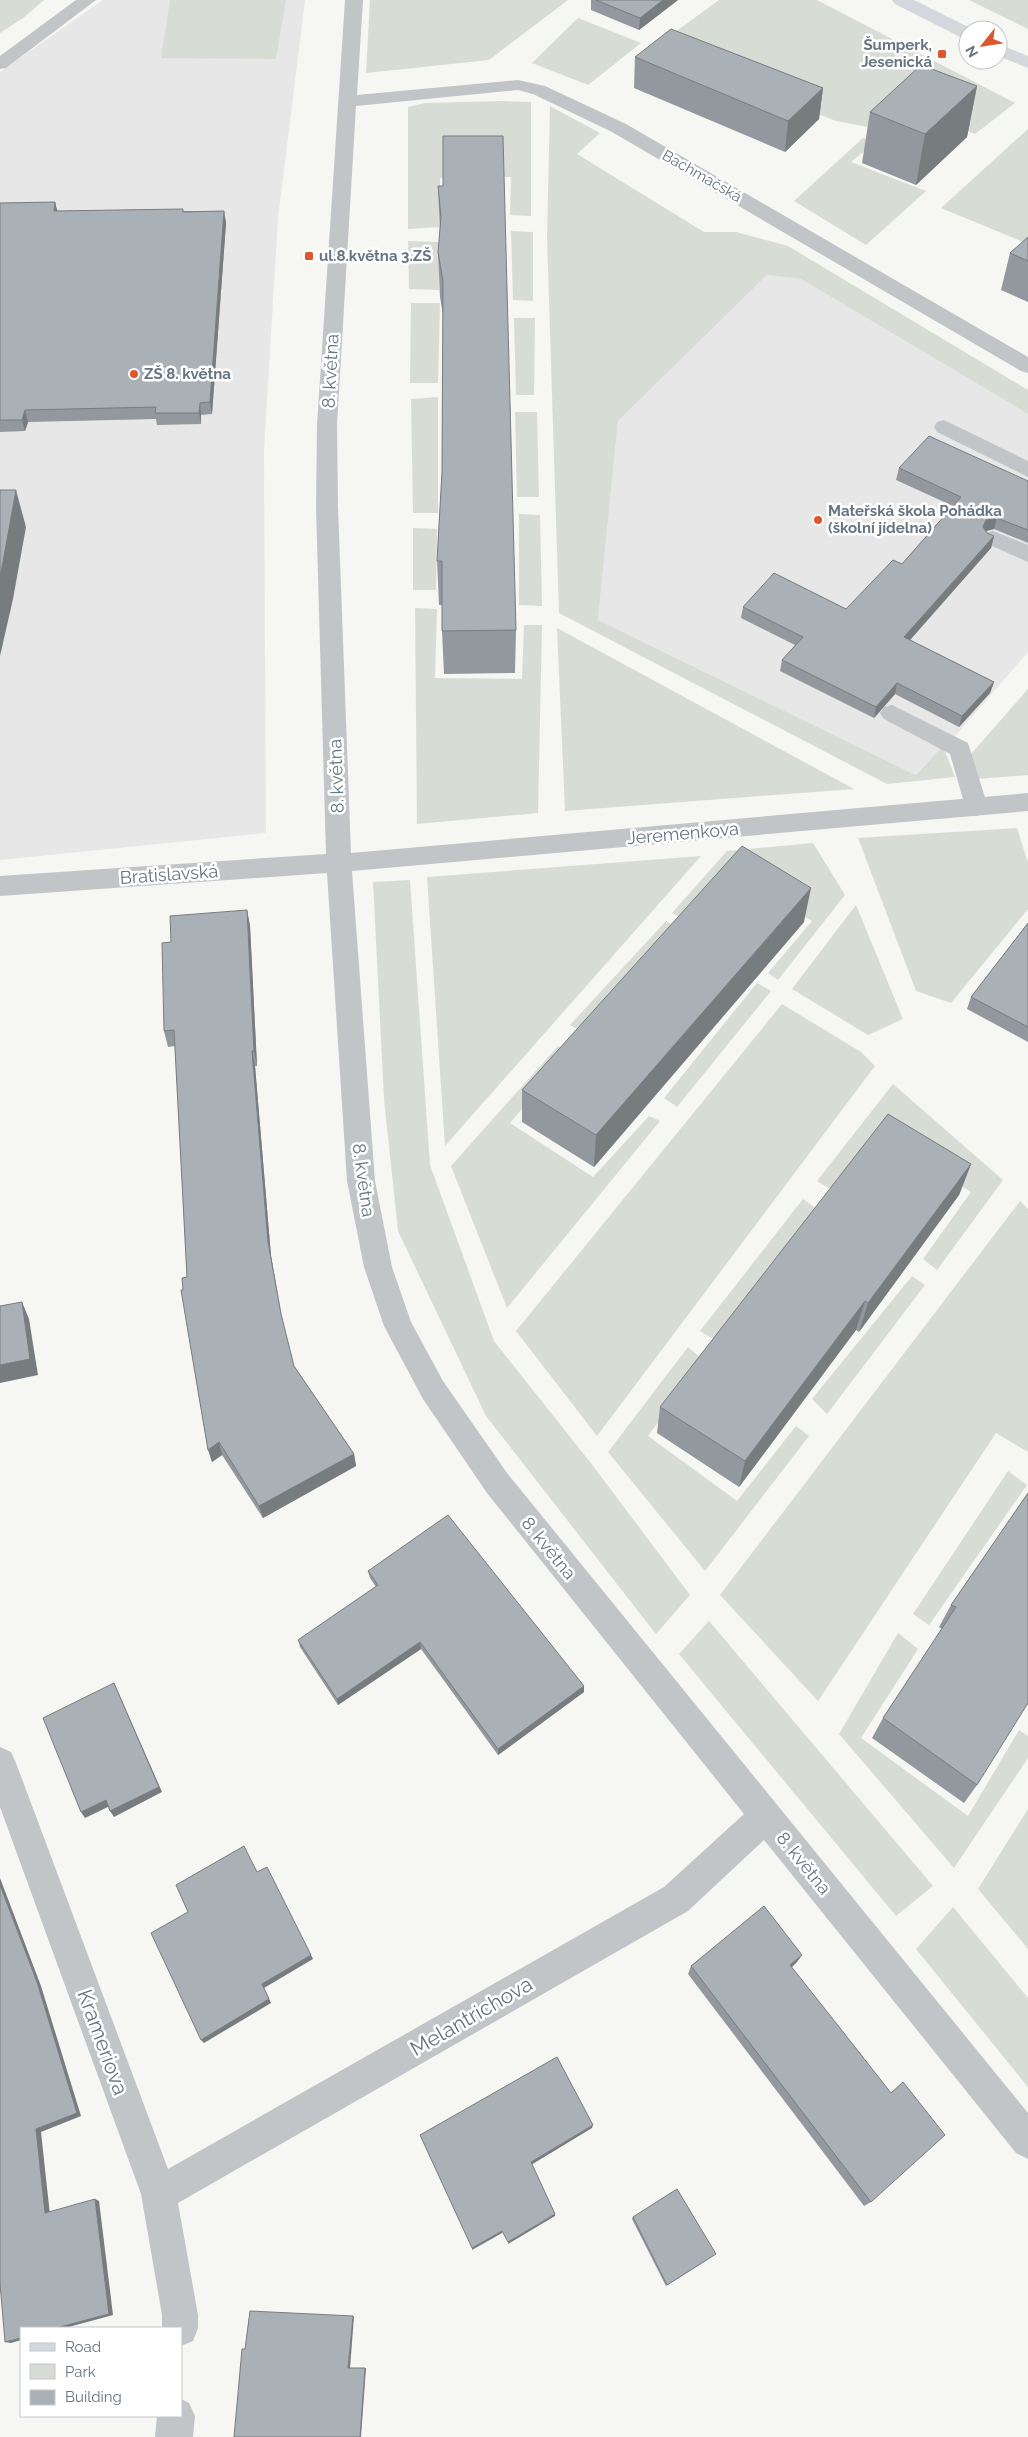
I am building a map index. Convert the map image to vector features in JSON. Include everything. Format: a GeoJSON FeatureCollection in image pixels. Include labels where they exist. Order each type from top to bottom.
{"type":"FeatureCollection","features":[{"type":"Feature","properties":{"kind":"main road"},"geometry":{"type":"LineString","coordinates":[[900,0],[958,29]]}},
{"type":"Feature","properties":{"kind":"main road"},"geometry":{"type":"LineString","coordinates":[[1008,53],[1028,63]]}},
{"type":"Feature","properties":{"kind":"street"},"geometry":{"type":"LineString","coordinates":[[0,64],[88,0]]}},
{"type":"Feature","properties":{"kind":"street","name":"8. května"},"geometry":{"type":"LineString","coordinates":[[354,0],[327,424],[327,507],[339,863],[361,1182],[378,1267],[398,1326],[433,1390],[497,1483],[1028,2141]]}},
{"type":"Feature","properties":{"kind":"street","name":"Bachmačská"},"geometry":{"type":"LineString","coordinates":[[348,100],[518,85],[539,90],[619,128],[1028,366]]}},
{"type":"Feature","properties":{"kind":"street"},"geometry":{"type":"LineString","coordinates":[[944,427],[1028,470]]}},
{"type":"Feature","properties":{"kind":"street"},"geometry":{"type":"LineString","coordinates":[[993,538],[1028,554]]}},
{"type":"Feature","properties":{"kind":"street"},"geometry":{"type":"LineString","coordinates":[[892,713],[960,749],[976,807]]}},
{"type":"Feature","properties":{"kind":"street","name":"Jeremenkova"},"geometry":{"type":"LineString","coordinates":[[339,863],[1028,802]]}},
{"type":"Feature","properties":{"kind":"street","name":"Bratislavská"},"geometry":{"type":"LineString","coordinates":[[0,886],[339,863]]}},
{"type":"Feature","properties":{"kind":"street","name":"Krameriova"},"geometry":{"type":"LineString","coordinates":[[0,1763],[159,2194],[180,2315],[180,2327]]}},
{"type":"Feature","properties":{"kind":"street","name":"Melantrichova"},"geometry":{"type":"LineString","coordinates":[[159,2194],[676,1899],[766,1816]]}},
{"type":"Feature","properties":{"kind":"street"},"geometry":{"type":"LineString","coordinates":[[174,2437],[176,2417]]}},
{"type":"Feature","properties":{"kind":"shaded area","name":"ZŠ 8. května"},"geometry":{"type":"Polygon","coordinates":[[[103,0],[305,0],[278,218],[264,450],[266,833],[0,860],[0,72],[103,0]]]}},
{"type":"Feature","properties":{"kind":"shaded area","name":"Mateřská škola Pohádka (školní jídelna)"},"geometry":{"type":"Polygon","coordinates":[[[767,275],[801,279],[1028,414],[1028,652],[949,743],[943,746],[916,775],[598,620],[618,421],[767,275]]]}},
{"type":"Feature","properties":{"kind":"green space"},"geometry":{"type":"Polygon","coordinates":[[[0,0],[44,0],[23,18],[0,33],[0,0]]]}},
{"type":"Feature","properties":{"kind":"green space"},"geometry":{"type":"Polygon","coordinates":[[[170,0],[286,0],[276,59],[161,58],[170,0]]]}},
{"type":"Feature","properties":{"kind":"green space"},"geometry":{"type":"Polygon","coordinates":[[[370,0],[568,0],[489,60],[366,73],[370,0]]]}},
{"type":"Feature","properties":{"kind":"green space"},"geometry":{"type":"Polygon","coordinates":[[[719,0],[817,0],[1015,103],[975,134],[905,106],[879,129],[836,121],[652,49],[719,0]]]}},
{"type":"Feature","properties":{"kind":"green space"},"geometry":{"type":"Polygon","coordinates":[[[969,0],[1028,0],[1028,29],[969,0]]]}},
{"type":"Feature","properties":{"kind":"green space"},"geometry":{"type":"Polygon","coordinates":[[[578,18],[641,43],[588,85],[532,63],[578,18]]]}},
{"type":"Feature","properties":{"kind":"green space"},"geometry":{"type":"Polygon","coordinates":[[[531,102],[531,216],[510,215],[511,177],[440,178],[439,227],[408,229],[408,107],[425,103],[531,102]]]}},
{"type":"Feature","properties":{"kind":"green space"},"geometry":{"type":"Polygon","coordinates":[[[550,106],[600,133],[577,154],[704,232],[736,232],[788,246],[1028,390],[1028,414],[801,279],[767,275],[618,421],[598,620],[916,775],[943,746],[955,777],[887,784],[559,613],[547,238],[550,106]]]}},
{"type":"Feature","properties":{"kind":"green space"},"geometry":{"type":"Polygon","coordinates":[[[1028,129],[1028,244],[941,208],[1028,129]]]}},
{"type":"Feature","properties":{"kind":"green space"},"geometry":{"type":"Polygon","coordinates":[[[863,138],[875,142],[851,162],[926,191],[866,245],[794,201],[863,138]]]}},
{"type":"Feature","properties":{"kind":"green space"},"geometry":{"type":"Polygon","coordinates":[[[511,231],[533,232],[533,301],[513,300],[511,231]]]}},
{"type":"Feature","properties":{"kind":"green space"},"geometry":{"type":"Polygon","coordinates":[[[408,241],[439,242],[439,290],[409,289],[408,241]]]}},
{"type":"Feature","properties":{"kind":"green space"},"geometry":{"type":"Polygon","coordinates":[[[411,303],[440,303],[438,383],[410,383],[411,303]]]}},
{"type":"Feature","properties":{"kind":"green space"},"geometry":{"type":"Polygon","coordinates":[[[514,318],[535,318],[534,395],[516,395],[514,318]]]}},
{"type":"Feature","properties":{"kind":"green space"},"geometry":{"type":"Polygon","coordinates":[[[438,397],[438,513],[413,513],[411,399],[438,397]]]}},
{"type":"Feature","properties":{"kind":"green space"},"geometry":{"type":"Polygon","coordinates":[[[515,412],[537,412],[539,497],[517,497],[515,412]]]}},
{"type":"Feature","properties":{"kind":"green space"},"geometry":{"type":"Polygon","coordinates":[[[519,514],[540,515],[542,606],[519,605],[519,514]]]}},
{"type":"Feature","properties":{"kind":"green space"},"geometry":{"type":"Polygon","coordinates":[[[413,528],[437,529],[436,590],[413,590],[413,528]]]}},
{"type":"Feature","properties":{"kind":"green space"},"geometry":{"type":"Polygon","coordinates":[[[415,608],[437,609],[435,678],[522,679],[524,625],[542,625],[538,813],[417,824],[415,608]]]}},
{"type":"Feature","properties":{"kind":"green space"},"geometry":{"type":"Polygon","coordinates":[[[557,628],[854,789],[565,811],[557,628]]]}},
{"type":"Feature","properties":{"kind":"green space"},"geometry":{"type":"Polygon","coordinates":[[[1028,689],[1028,775],[977,779],[971,754],[1028,689]]]}},
{"type":"Feature","properties":{"kind":"green space"},"geometry":{"type":"Polygon","coordinates":[[[1017,828],[1028,863],[1028,909],[951,1003],[916,991],[858,838],[1017,828]]]}},
{"type":"Feature","properties":{"kind":"green space"},"geometry":{"type":"Polygon","coordinates":[[[813,843],[845,895],[778,980],[768,973],[812,921],[732,874],[690,922],[672,913],[727,851],[813,843]]]}},
{"type":"Feature","properties":{"kind":"green space"},"geometry":{"type":"Polygon","coordinates":[[[701,856],[445,1146],[427,877],[701,856]]]}},
{"type":"Feature","properties":{"kind":"green space"},"geometry":{"type":"Polygon","coordinates":[[[410,880],[430,1165],[494,1341],[590,1462],[690,1595],[656,1634],[486,1416],[398,1231],[384,1099],[373,882],[410,880]]]}},
{"type":"Feature","properties":{"kind":"green space"},"geometry":{"type":"Polygon","coordinates":[[[856,905],[903,1019],[868,1035],[792,989],[856,905]]]}},
{"type":"Feature","properties":{"kind":"green space"},"geometry":{"type":"Polygon","coordinates":[[[666,921],[683,934],[585,1034],[570,1025],[666,921]]]}},
{"type":"Feature","properties":{"kind":"green space"},"geometry":{"type":"Polygon","coordinates":[[[757,983],[771,991],[677,1107],[664,1098],[757,983]]]}},
{"type":"Feature","properties":{"kind":"green space"},"geometry":{"type":"Polygon","coordinates":[[[782,1004],[861,1052],[875,1066],[597,1436],[516,1331],[782,1004]]]}},
{"type":"Feature","properties":{"kind":"green space"},"geometry":{"type":"Polygon","coordinates":[[[558,1046],[569,1055],[510,1123],[593,1177],[649,1116],[660,1121],[507,1308],[451,1166],[558,1046]]]}},
{"type":"Feature","properties":{"kind":"green space"},"geometry":{"type":"Polygon","coordinates":[[[893,1084],[1003,1180],[937,1270],[923,1259],[971,1192],[877,1133],[832,1190],[817,1181],[893,1084]]]}},
{"type":"Feature","properties":{"kind":"green space"},"geometry":{"type":"Polygon","coordinates":[[[803,1199],[818,1210],[715,1340],[700,1331],[803,1199]]]}},
{"type":"Feature","properties":{"kind":"green space"},"geometry":{"type":"Polygon","coordinates":[[[1020,1201],[1028,1209],[1028,1452],[996,1433],[818,1701],[720,1595],[1020,1201]]]}},
{"type":"Feature","properties":{"kind":"green space"},"geometry":{"type":"Polygon","coordinates":[[[912,1276],[925,1285],[827,1414],[812,1399],[912,1276]]]}},
{"type":"Feature","properties":{"kind":"green space"},"geometry":{"type":"Polygon","coordinates":[[[688,1347],[704,1361],[648,1436],[737,1501],[796,1426],[809,1436],[705,1571],[608,1452],[688,1347]]]}},
{"type":"Feature","properties":{"kind":"green space"},"geometry":{"type":"Polygon","coordinates":[[[1008,1471],[1027,1485],[929,1625],[913,1614],[1008,1471]]]}},
{"type":"Feature","properties":{"kind":"green space"},"geometry":{"type":"Polygon","coordinates":[[[709,1621],[933,1886],[896,1916],[679,1654],[709,1621]]]}},
{"type":"Feature","properties":{"kind":"green space"},"geometry":{"type":"Polygon","coordinates":[[[898,1633],[918,1649],[861,1738],[968,1816],[1019,1730],[1028,1736],[1028,1758],[954,1868],[839,1734],[898,1633]]]}},
{"type":"Feature","properties":{"kind":"green space"},"geometry":{"type":"Polygon","coordinates":[[[1028,1809],[1028,1949],[978,1889],[1028,1809]]]}},
{"type":"Feature","properties":{"kind":"green space"},"geometry":{"type":"Polygon","coordinates":[[[953,1907],[1028,1998],[1028,2087],[916,1949],[953,1907]]]}},
{"type":"Feature","properties":{"kind":"building"},"geometry":{"type":"Polygon","coordinates":[[[596,0],[663,0],[640,18],[596,0]]]}},
{"type":"Feature","properties":{"kind":"building"},"geometry":{"type":"Polygon","coordinates":[[[671,29],[823,88],[788,121],[635,57],[671,29]]]}},
{"type":"Feature","properties":{"kind":"building"},"geometry":{"type":"Polygon","coordinates":[[[921,65],[977,86],[925,134],[870,112],[921,65]]]}},
{"type":"Feature","properties":{"kind":"building"},"geometry":{"type":"Polygon","coordinates":[[[443,136],[503,136],[516,630],[442,631],[442,561],[437,561],[442,472],[443,281],[438,252],[441,217],[438,186],[443,186],[443,136]]]}},
{"type":"Feature","properties":{"kind":"building"},"geometry":{"type":"Polygon","coordinates":[[[55,202],[54,211],[183,209],[183,212],[224,211],[210,402],[200,403],[199,413],[155,413],[156,407],[25,410],[22,420],[0,420],[0,203],[55,202]]]}},
{"type":"Feature","properties":{"kind":"building"},"geometry":{"type":"Polygon","coordinates":[[[1028,237],[1028,261],[1010,253],[1028,237]]]}},
{"type":"Feature","properties":{"kind":"building"},"geometry":{"type":"Polygon","coordinates":[[[929,436],[1028,481],[1028,530],[997,518],[986,520],[983,527],[987,533],[994,536],[904,637],[994,682],[962,716],[897,683],[876,707],[782,660],[803,637],[743,607],[774,573],[846,609],[893,560],[902,564],[961,497],[899,468],[929,436]]]}},
{"type":"Feature","properties":{"kind":"building"},"geometry":{"type":"Polygon","coordinates":[[[0,490],[16,490],[0,576],[0,490]]]}},
{"type":"Feature","properties":{"kind":"building"},"geometry":{"type":"Polygon","coordinates":[[[742,846],[811,888],[596,1135],[522,1090],[742,846]]]}},
{"type":"Feature","properties":{"kind":"building"},"geometry":{"type":"Polygon","coordinates":[[[247,910],[254,1051],[252,1051],[268,1242],[281,1314],[294,1366],[354,1454],[259,1506],[219,1442],[208,1450],[181,1290],[183,1290],[182,1278],[187,1277],[174,1030],[164,1031],[162,943],[171,942],[170,916],[247,910]]]}},
{"type":"Feature","properties":{"kind":"building"},"geometry":{"type":"Polygon","coordinates":[[[1028,923],[1028,1027],[971,997],[1028,923]]]}},
{"type":"Feature","properties":{"kind":"building"},"geometry":{"type":"Polygon","coordinates":[[[888,1114],[971,1164],[868,1303],[865,1301],[745,1461],[660,1407],[888,1114]]]}},
{"type":"Feature","properties":{"kind":"building"},"geometry":{"type":"Polygon","coordinates":[[[22,1302],[30,1359],[0,1365],[0,1306],[22,1302]]]}},
{"type":"Feature","properties":{"kind":"building"},"geometry":{"type":"Polygon","coordinates":[[[1028,1493],[1028,1703],[977,1785],[883,1718],[956,1607],[951,1605],[1028,1493]]]}},
{"type":"Feature","properties":{"kind":"building"},"geometry":{"type":"Polygon","coordinates":[[[448,1515],[584,1686],[498,1749],[420,1642],[337,1699],[298,1640],[378,1585],[368,1571],[448,1515]]]}},
{"type":"Feature","properties":{"kind":"building"},"geometry":{"type":"Polygon","coordinates":[[[114,1683],[159,1787],[110,1811],[106,1800],[81,1812],[43,1718],[114,1683]]]}},
{"type":"Feature","properties":{"kind":"building"},"geometry":{"type":"Polygon","coordinates":[[[244,1846],[257,1872],[267,1867],[311,1955],[262,1984],[269,1999],[201,2040],[151,1933],[188,1912],[176,1885],[244,1846]]]}},
{"type":"Feature","properties":{"kind":"building"},"geometry":{"type":"Polygon","coordinates":[[[0,1885],[37,1982],[77,2113],[36,2129],[45,2213],[95,2199],[109,2314],[60,2327],[20,2327],[20,2338],[5,2342],[0,2283],[0,1885]]]}},
{"type":"Feature","properties":{"kind":"building"},"geometry":{"type":"Polygon","coordinates":[[[764,1906],[802,1955],[790,1965],[891,2093],[903,2082],[945,2135],[871,2202],[691,1966],[764,1906]]]}},
{"type":"Feature","properties":{"kind":"building"},"geometry":{"type":"Polygon","coordinates":[[[557,2057],[593,2125],[531,2162],[555,2214],[508,2242],[502,2231],[472,2248],[420,2135],[557,2057]]]}},
{"type":"Feature","properties":{"kind":"building"},"geometry":{"type":"Polygon","coordinates":[[[677,2189],[716,2254],[667,2285],[633,2217],[677,2189]]]}},
{"type":"Feature","properties":{"kind":"building"},"geometry":{"type":"Polygon","coordinates":[[[250,2311],[353,2316],[348,2368],[365,2368],[360,2437],[234,2437],[242,2349],[245,2349],[250,2311]]]}},
{"type":"Feature","properties":{"kind":"place","name":"Šumperk, Jesenická"},"geometry":{"type":"Point","coordinates":[942,54]}},
{"type":"Feature","properties":{"kind":"place","name":"ul.8.května 3.ZŠ"},"geometry":{"type":"Point","coordinates":[309,256]}},
{"type":"Feature","properties":{"kind":"place","name":"ZŠ 8. května"},"geometry":{"type":"Point","coordinates":[134,374]}},
{"type":"Feature","properties":{"kind":"place","name":"Mateřská škola Pohádka (školní jídelna)"},"geometry":{"type":"Point","coordinates":[818,520]}}]}
